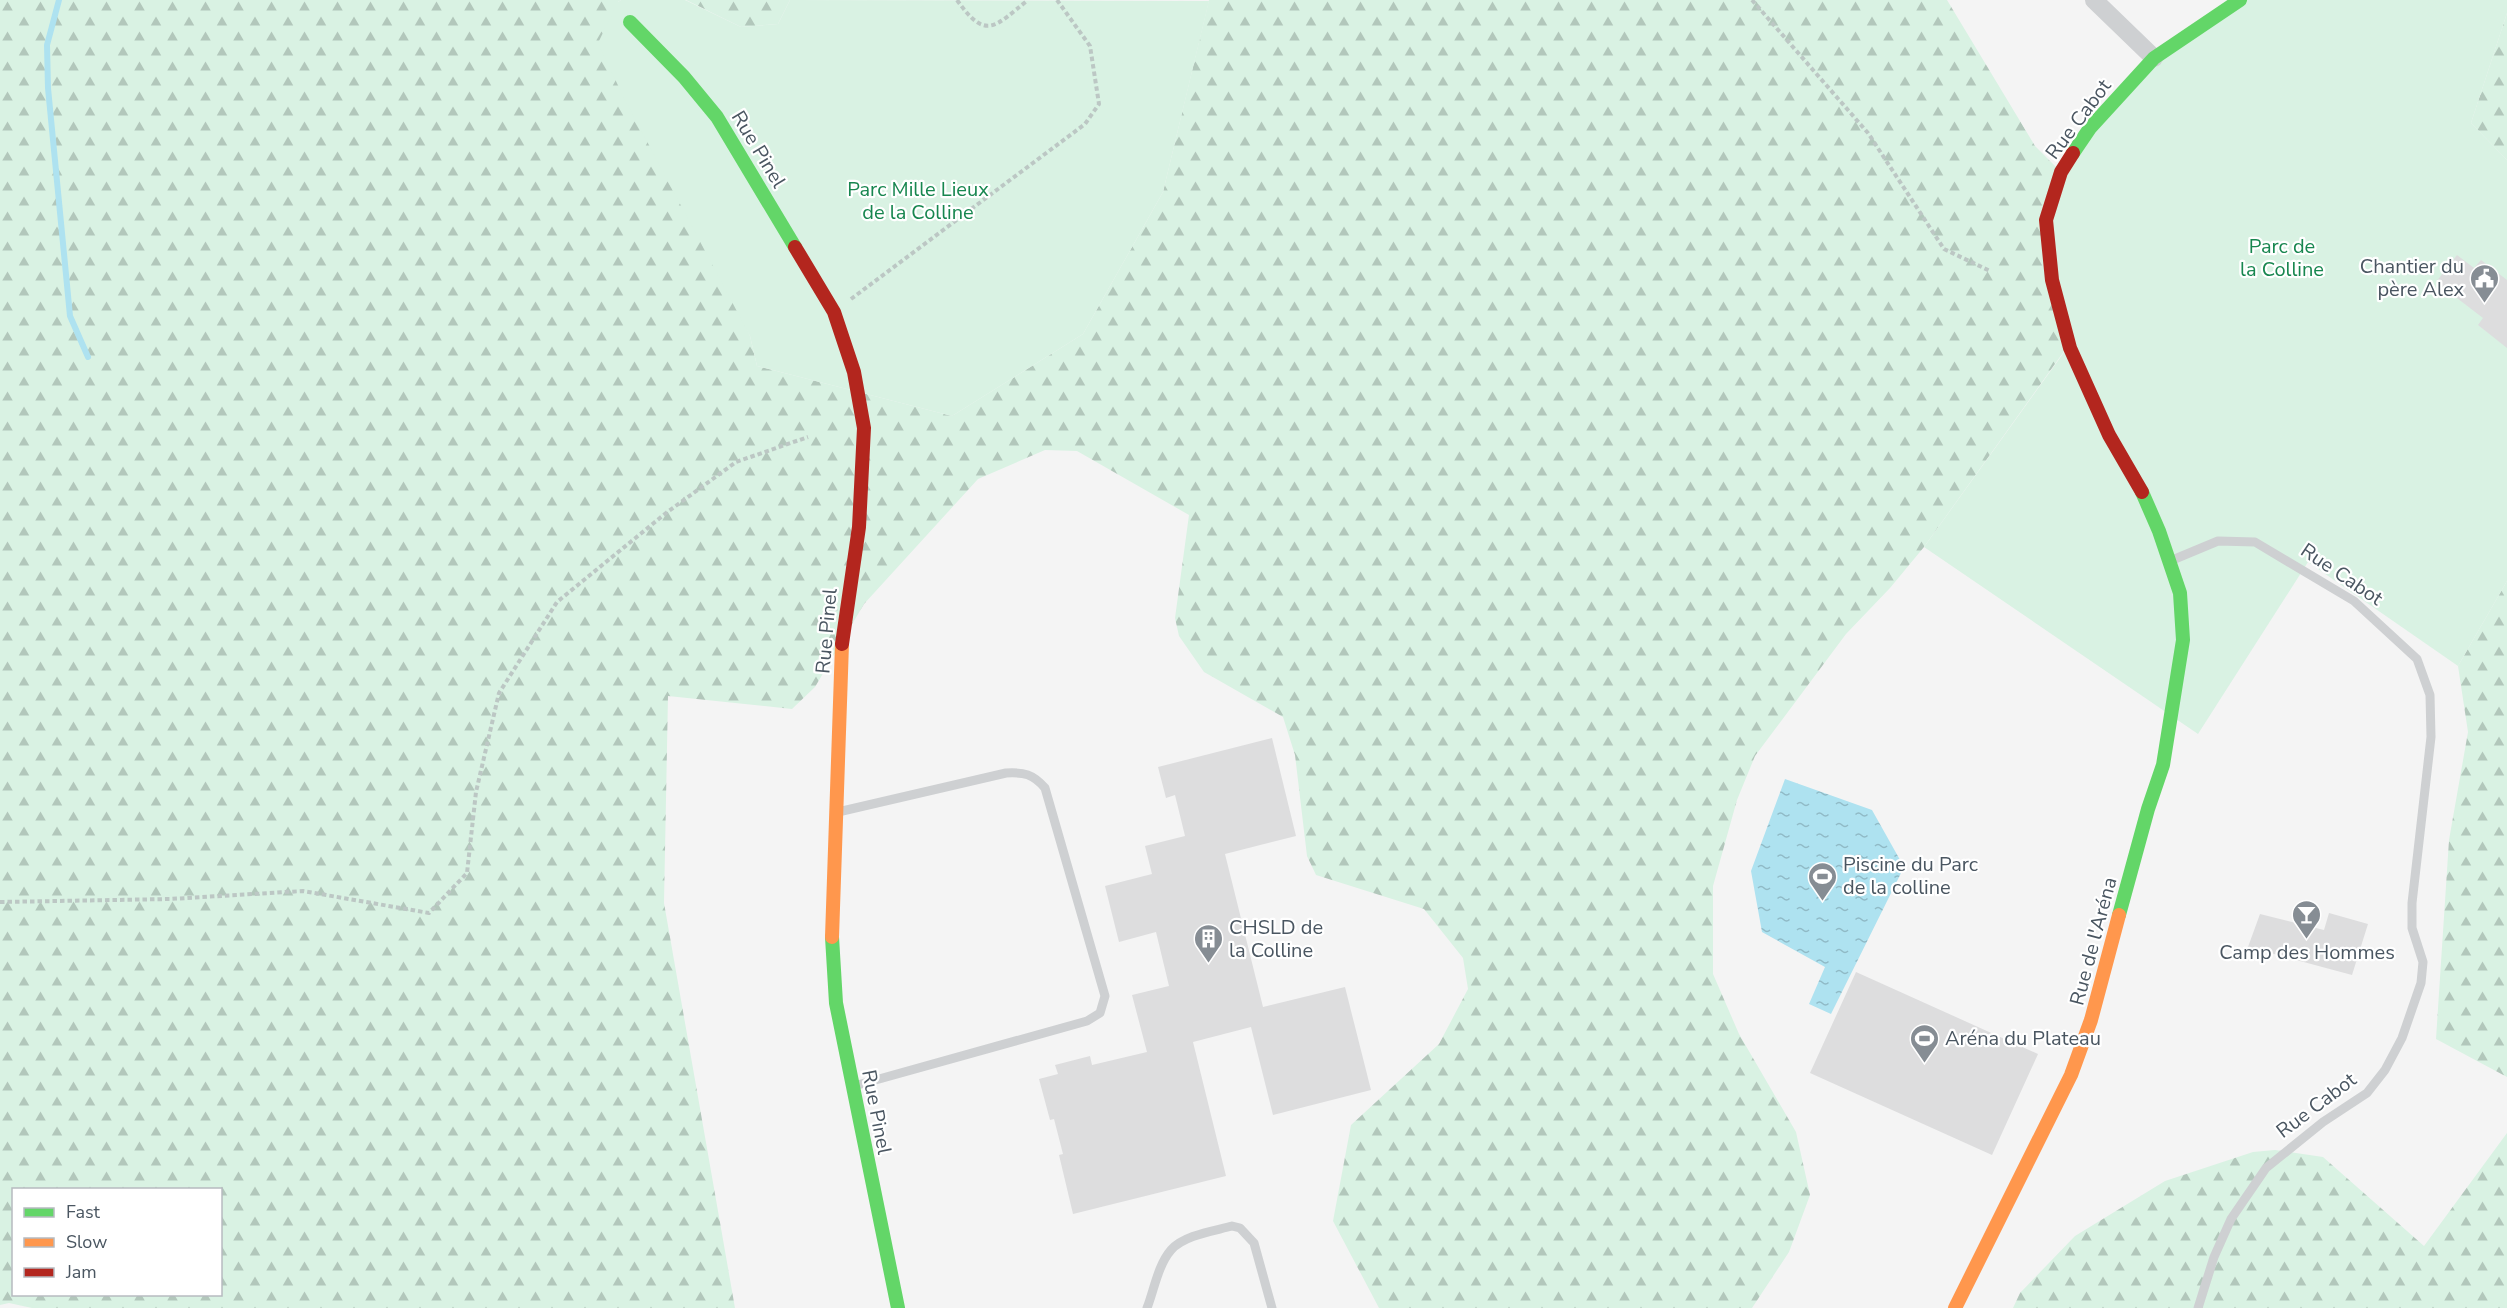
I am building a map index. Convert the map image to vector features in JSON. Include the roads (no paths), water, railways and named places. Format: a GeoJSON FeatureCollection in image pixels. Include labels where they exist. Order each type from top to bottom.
{"type":"FeatureCollection","features":[{"type":"Feature","properties":{"kind":"street"},"geometry":{"type":"LineString","coordinates":[[2094,0],[2154,58]]}},
{"type":"Feature","properties":{"kind":"street","name":"Rue Cabot"},"geometry":{"type":"LineString","coordinates":[[2170,561],[2140,486],[2109,435],[2094,395],[2070,348],[2052,280],[2046,220],[2061,171],[2090,128],[2154,58],[2241,0]]}},
{"type":"Feature","properties":{"kind":"street","name":"Rue Pinel"},"geometry":{"type":"LineString","coordinates":[[630,22],[684,77],[717,117],[834,312],[854,372],[864,428],[859,527],[842,632],[832,941],[836,1004],[898,1308]]}},
{"type":"Feature","properties":{"kind":"street","name":"Rue de l'Aréna"},"geometry":{"type":"LineString","coordinates":[[1955,1308],[2066,1086],[2091,1020],[2148,809],[2163,765],[2183,640],[2180,593],[2170,561]]}},
{"type":"Feature","properties":{"kind":"lane","name":"Rue Cabot"},"geometry":{"type":"LineString","coordinates":[[2170,561],[2218,542],[2255,542],[2354,601],[2388,630],[2417,659],[2430,695],[2431,737],[2412,911],[2412,928],[2422,962],[2421,983],[2402,1038],[2385,1070],[2367,1093],[2323,1122],[2266,1168],[2232,1219],[2214,1257],[2198,1308]]}},
{"type":"Feature","properties":{"kind":"lane"},"geometry":{"type":"LineString","coordinates":[[835,813],[1006,773],[1024,772],[1036,777],[1045,788],[1105,996],[1100,1013],[1087,1021],[852,1086]]}},
{"type":"Feature","properties":{"kind":"lane"},"geometry":{"type":"LineString","coordinates":[[1147,1308],[1171,1249],[1183,1241],[1232,1226],[1240,1228],[1254,1243],[1272,1308]]}},
{"type":"Feature","properties":{"kind":"water","name":"Piscine du Parc de la colline"},"geometry":{"type":"Polygon","coordinates":[[[1785,779],[1872,810],[1904,867],[1831,1014],[1809,1004],[1825,967],[1762,932],[1751,871],[1785,779]]]}},
{"type":"Feature","properties":{"kind":"waterway"},"geometry":{"type":"LineString","coordinates":[[59,0],[47,45],[48,88],[70,316],[88,357]]}},
{"type":"Feature","properties":{"kind":"place","name":"Chantier du père Alex"},"geometry":{"type":"Point","coordinates":[2485,304]}},
{"type":"Feature","properties":{"kind":"place","name":"Piscine du Parc de la colline"},"geometry":{"type":"Point","coordinates":[1822,902]}},
{"type":"Feature","properties":{"kind":"place","name":"Camp des Hommes"},"geometry":{"type":"Point","coordinates":[2307,940]}},
{"type":"Feature","properties":{"kind":"place","name":"CHSLD de la Colline"},"geometry":{"type":"Point","coordinates":[1208,964]}},
{"type":"Feature","properties":{"kind":"place","name":"Aréna du Plateau"},"geometry":{"type":"Point","coordinates":[1924,1064]}},
{"type":"Feature","properties":{"kind":"park label","name":"Parc Mille Lieux de la Colline"},"geometry":{"type":"Point","coordinates":[918,200]}},
{"type":"Feature","properties":{"kind":"park label","name":"Parc de la Colline"},"geometry":{"type":"Point","coordinates":[2282,258]}}]}
